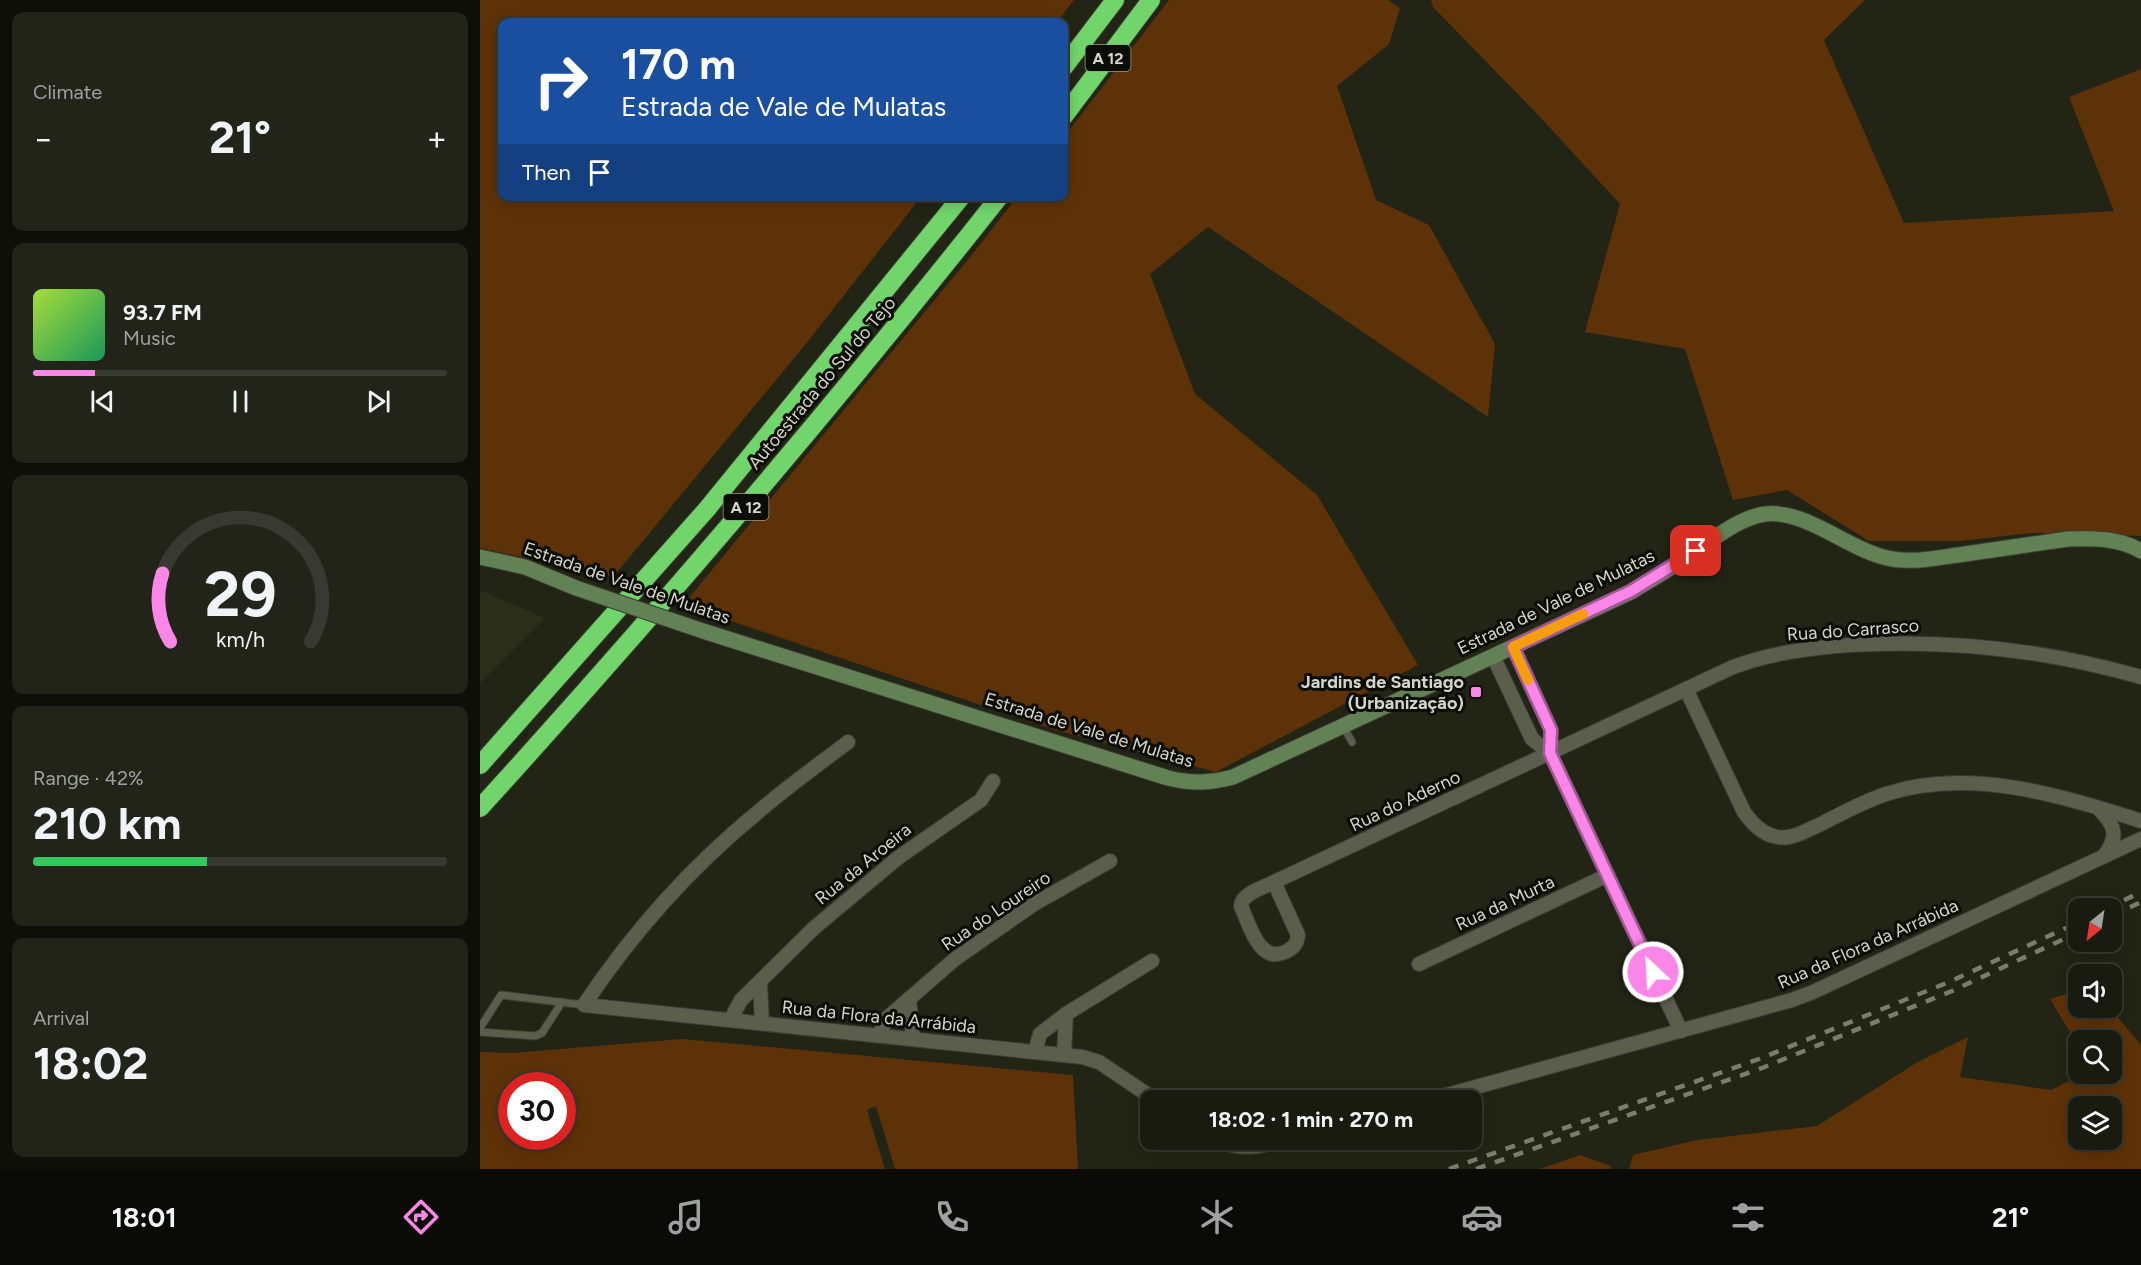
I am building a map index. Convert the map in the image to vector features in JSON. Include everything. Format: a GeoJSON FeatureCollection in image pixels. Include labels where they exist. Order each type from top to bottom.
{"type":"FeatureCollection","features":[{"type":"Feature","properties":{"kind":"highway","name":"A 12"},"geometry":{"type":"LineString","coordinates":[[1068,62],[1115,0]]}},
{"type":"Feature","properties":{"kind":"highway","name":"A 12"},"geometry":{"type":"LineString","coordinates":[[1068,111],[1151,0]]}},
{"type":"Feature","properties":{"kind":"highway","name":"Autoestrada do Sul do Tejo"},"geometry":{"type":"LineString","coordinates":[[480,765],[707,509],[958,201]]}},
{"type":"Feature","properties":{"kind":"highway","name":"Autoestrada do Sul do Tejo"},"geometry":{"type":"LineString","coordinates":[[480,808],[592,684],[748,504],[856,376],[996,201]]}},
{"type":"Feature","properties":{"kind":"street","name":"Estrada de Vale de Mulatas"},"geometry":{"type":"LineString","coordinates":[[480,557],[525,567],[576,588],[703,631],[1183,782],[1215,782],[1233,777],[1631,591],[1660,575],[1731,528],[1765,514],[1796,519],[1861,550],[1894,560],[1925,560],[2068,539],[2105,539],[2121,542],[2141,551]]}},
{"type":"Feature","properties":{"kind":"street","name":"Rua do Carrasco"},"geometry":{"type":"LineString","coordinates":[[1550,753],[1733,667],[1757,658],[1814,648],[1897,643],[1972,646],[2096,664],[2141,677]]}},
{"type":"Feature","properties":{"kind":"street"},"geometry":{"type":"LineString","coordinates":[[1513,647],[1551,730],[1550,753]]}},
{"type":"Feature","properties":{"kind":"street"},"geometry":{"type":"LineString","coordinates":[[1493,656],[1532,739],[1550,753],[1681,1031]]}},
{"type":"Feature","properties":{"kind":"street"},"geometry":{"type":"LineString","coordinates":[[1505,682],[1525,673]]}},
{"type":"Feature","properties":{"kind":"street"},"geometry":{"type":"LineString","coordinates":[[1686,689],[1744,812],[1759,831],[1769,835],[1780,837],[1799,834],[1880,796],[1929,784],[1952,782],[2051,795],[2141,821]]}},
{"type":"Feature","properties":{"kind":"street"},"geometry":{"type":"LineString","coordinates":[[584,1005],[626,946],[665,901],[710,855],[759,810],[848,742]]}},
{"type":"Feature","properties":{"kind":"street","name":"Rua do Aderno"},"geometry":{"type":"LineString","coordinates":[[1274,882],[1298,935],[1298,940],[1292,949],[1276,956],[1262,949],[1241,905],[1246,896],[1274,882],[1550,753]]}},
{"type":"Feature","properties":{"kind":"street","name":"Rua da Aroeira"},"geometry":{"type":"LineString","coordinates":[[731,1019],[741,1000],[795,945],[850,896],[918,843],[981,800],[993,780]]}},
{"type":"Feature","properties":{"kind":"street"},"geometry":{"type":"LineString","coordinates":[[2098,807],[2109,819],[2114,831],[2111,845],[2102,858]]}},
{"type":"Feature","properties":{"kind":"street","name":"Rua da Flora da Arrábida"},"geometry":{"type":"LineString","coordinates":[[1465,1090],[1813,992],[2141,839]]}},
{"type":"Feature","properties":{"kind":"street","name":"Rua do Loureiro"},"geometry":{"type":"LineString","coordinates":[[879,1035],[887,1017],[956,959],[1004,924],[1110,861]]}},
{"type":"Feature","properties":{"kind":"street","name":"Rua da Murta"},"geometry":{"type":"LineString","coordinates":[[1419,964],[1608,875]]}},
{"type":"Feature","properties":{"kind":"street"},"geometry":{"type":"LineString","coordinates":[[1035,1052],[1040,1034],[1066,1014],[1152,961]]}},
{"type":"Feature","properties":{"kind":"street"},"geometry":{"type":"LineString","coordinates":[[760,983],[762,1023]]}},
{"type":"Feature","properties":{"kind":"street"},"geometry":{"type":"LineString","coordinates":[[909,999],[913,1039]]}},
{"type":"Feature","properties":{"kind":"street","name":"Rua da Flora da Arrábida"},"geometry":{"type":"LineString","coordinates":[[584,1005],[1091,1058],[1140,1090]]}},
{"type":"Feature","properties":{"kind":"street"},"geometry":{"type":"LineString","coordinates":[[1064,1055],[1066,1014]]}},
{"type":"Feature","properties":{"kind":"lane"},"geometry":{"type":"LineString","coordinates":[[1343,726],[1352,742]]}},
{"type":"Feature","properties":{"kind":"lane"},"geometry":{"type":"LineString","coordinates":[[562,1002],[542,1033],[536,1036],[480,1030],[501,995],[562,1002],[584,1005]]}},
{"type":"Feature","properties":{"kind":"shaded area"},"geometry":{"type":"Polygon","coordinates":[[[480,0],[1074,0],[1060,18],[498,18],[498,201],[918,201],[805,345],[613,577],[480,548],[480,0]]]}},
{"type":"Feature","properties":{"kind":"shaded area"},"geometry":{"type":"Polygon","coordinates":[[[1169,0],[1388,0],[1400,8],[1389,44],[1337,86],[1376,200],[1429,225],[1495,344],[1488,417],[1208,227],[1150,274],[1195,394],[1317,495],[1418,665],[1216,772],[1055,730],[683,605],[1014,201],[1068,201],[1068,132],[1169,0]]]}},
{"type":"Feature","properties":{"kind":"shaded area"},"geometry":{"type":"Polygon","coordinates":[[[1431,0],[1865,0],[1824,40],[1904,223],[2114,211],[2069,97],[2141,69],[2141,536],[2032,533],[1960,541],[1869,541],[1787,490],[1733,500],[1685,349],[1585,332],[1620,204],[1540,117],[1433,7],[1431,0]]]}},
{"type":"Feature","properties":{"kind":"shaded area"},"geometry":{"type":"Polygon","coordinates":[[[480,590],[545,618],[480,683],[480,590]]]}},
{"type":"Feature","properties":{"kind":"shaded area"},"geometry":{"type":"Polygon","coordinates":[[[2068,993],[2068,1018],[2118,1018],[2141,1045],[2141,1169],[1629,1169],[1633,1155],[1697,1140],[1817,1126],[1916,1063],[1968,1037],[1960,1077],[2051,1090],[2068,1082],[2068,1084],[2122,1084],[2122,1030],[2069,1030],[2050,999],[2068,993]]]}},
{"type":"Feature","properties":{"kind":"shaded area"},"geometry":{"type":"Polygon","coordinates":[[[682,1039],[1073,1075],[1078,1169],[895,1169],[876,1106],[867,1110],[885,1169],[480,1169],[480,1052],[512,1053],[682,1039]]]}},
{"type":"Feature","properties":{"kind":"shaded area"},"geometry":{"type":"Polygon","coordinates":[[[1580,1155],[1611,1166],[1610,1169],[1540,1169],[1580,1155]]]}},
{"type":"Feature","properties":{"kind":"railway"},"geometry":{"type":"LineString","coordinates":[[2122,901],[2141,892]]}},
{"type":"Feature","properties":{"kind":"railway"},"geometry":{"type":"LineString","coordinates":[[2122,911],[2141,902]]}},
{"type":"Feature","properties":{"kind":"railway"},"geometry":{"type":"LineString","coordinates":[[1449,1169],[1759,1059],[1949,982],[2068,927]]}},
{"type":"Feature","properties":{"kind":"railway"},"geometry":{"type":"LineString","coordinates":[[1476,1169],[1762,1068],[1952,991],[2068,937]]}},
{"type":"Feature","properties":{"kind":"slow traffic"},"geometry":{"type":"LineString","coordinates":[[1528,680],[1513,647],[1583,614]]}},
{"type":"Feature","properties":{"kind":"place","name":"Jardins de Santiago (Urbanização)"},"geometry":{"type":"Point","coordinates":[1476,692]}},
{"type":"Feature","properties":{"kind":"route"},"geometry":{"type":"LineString","coordinates":[[1653,972],[1550,753],[1551,730],[1513,647],[1631,591],[1696,551]]}}]}
